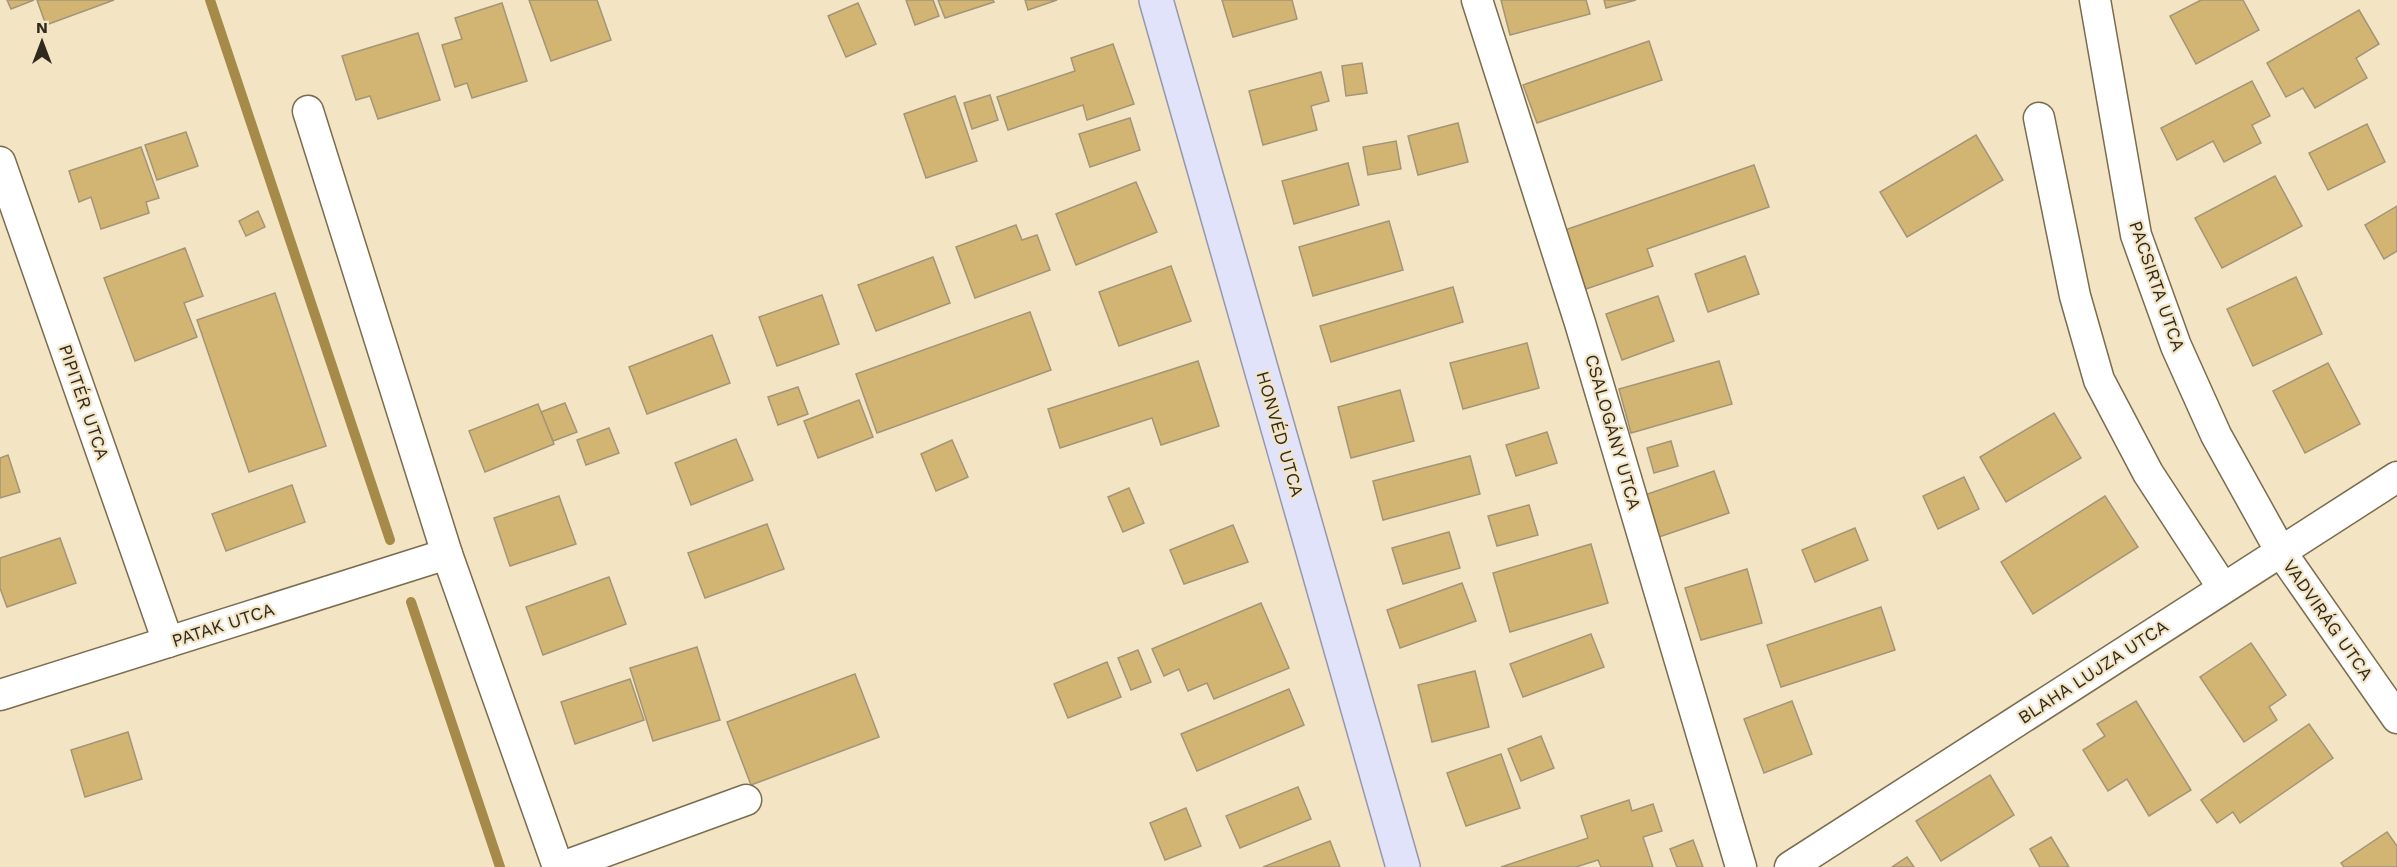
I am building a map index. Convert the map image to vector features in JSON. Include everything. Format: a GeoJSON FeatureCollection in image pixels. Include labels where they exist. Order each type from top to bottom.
{"type":"FeatureCollection","features":[{"type":"Feature","properties":{"kind":"main road","name":"HONVÉD UTCA"},"geometry":{"type":"LineString","coordinates":[[1156,0],[1403,867]]}},
{"type":"Feature","properties":{"kind":"street","name":"CSALOGÁNY UTCA"},"geometry":{"type":"LineString","coordinates":[[1477,0],[1580,323],[1741,867]]}},
{"type":"Feature","properties":{"kind":"street","name":"PACSIRTA UTCA"},"geometry":{"type":"LineString","coordinates":[[2095,0],[2136,234],[2176,346],[2212,425],[2280,552]]}},
{"type":"Feature","properties":{"kind":"street"},"geometry":{"type":"LineString","coordinates":[[308,111],[447,554],[560,867],[746,800]]}},
{"type":"Feature","properties":{"kind":"street"},"geometry":{"type":"LineString","coordinates":[[2039,118],[2075,296],[2099,380],[2148,473],[2223,588]]}},
{"type":"Feature","properties":{"kind":"street","name":"PIPITÉR UTCA"},"geometry":{"type":"LineString","coordinates":[[0,162],[168,642]]}},
{"type":"Feature","properties":{"kind":"street","name":"BLAHA LUJZA UTCA"},"geometry":{"type":"LineString","coordinates":[[1790,867],[2397,477]]}},
{"type":"Feature","properties":{"kind":"street","name":"VADVIRÁG UTCA"},"geometry":{"type":"LineString","coordinates":[[2280,552],[2397,717]]}},
{"type":"Feature","properties":{"kind":"street","name":"PATAK UTCA"},"geometry":{"type":"LineString","coordinates":[[0,695],[447,554]]}},
{"type":"Feature","properties":{"kind":"building"},"geometry":{"type":"Polygon","coordinates":[[[7,0],[34,0],[11,9],[7,0]]]}},
{"type":"Feature","properties":{"kind":"building"},"geometry":{"type":"Polygon","coordinates":[[[37,0],[114,0],[46,25],[37,0]]]}},
{"type":"Feature","properties":{"kind":"building"},"geometry":{"type":"Polygon","coordinates":[[[529,0],[597,0],[611,40],[551,61],[529,0]]]}},
{"type":"Feature","properties":{"kind":"building"},"geometry":{"type":"Polygon","coordinates":[[[906,0],[933,0],[939,16],[915,25],[906,0]]]}},
{"type":"Feature","properties":{"kind":"building"},"geometry":{"type":"Polygon","coordinates":[[[938,0],[993,0],[994,2],[945,18],[938,0]]]}},
{"type":"Feature","properties":{"kind":"building"},"geometry":{"type":"Polygon","coordinates":[[[1025,0],[1057,0],[1028,10],[1025,0]]]}},
{"type":"Feature","properties":{"kind":"building"},"geometry":{"type":"Polygon","coordinates":[[[1222,0],[1292,0],[1297,19],[1233,37],[1222,0]]]}},
{"type":"Feature","properties":{"kind":"building"},"geometry":{"type":"Polygon","coordinates":[[[1501,0],[1586,0],[1590,14],[1510,35],[1501,0]]]}},
{"type":"Feature","properties":{"kind":"building"},"geometry":{"type":"Polygon","coordinates":[[[1604,0],[1636,0],[1606,8],[1604,0]]]}},
{"type":"Feature","properties":{"kind":"building"},"geometry":{"type":"Polygon","coordinates":[[[2201,0],[2243,0],[2259,30],[2196,64],[2170,16],[2201,0]]]}},
{"type":"Feature","properties":{"kind":"building"},"geometry":{"type":"Polygon","coordinates":[[[502,3],[527,81],[472,98],[467,83],[455,87],[442,45],[462,39],[455,18],[502,3]]]}},
{"type":"Feature","properties":{"kind":"building"},"geometry":{"type":"Polygon","coordinates":[[[858,3],[876,44],[846,57],[828,16],[858,3]]]}},
{"type":"Feature","properties":{"kind":"building"},"geometry":{"type":"Polygon","coordinates":[[[2359,10],[2379,44],[2356,58],[2367,78],[2315,108],[2303,88],[2286,97],[2267,63],[2359,10]]]}},
{"type":"Feature","properties":{"kind":"building"},"geometry":{"type":"Polygon","coordinates":[[[418,33],[440,100],[378,119],[370,96],[356,100],[342,56],[418,33]]]}},
{"type":"Feature","properties":{"kind":"building"},"geometry":{"type":"Polygon","coordinates":[[[1649,41],[1662,80],[1537,123],[1523,85],[1649,41]]]}},
{"type":"Feature","properties":{"kind":"building"},"geometry":{"type":"Polygon","coordinates":[[[1113,44],[1134,104],[1087,120],[1083,105],[1008,130],[997,97],[1075,71],[1071,58],[1113,44]]]}},
{"type":"Feature","properties":{"kind":"building"},"geometry":{"type":"Polygon","coordinates":[[[1362,63],[1367,93],[1346,96],[1342,66],[1362,63]]]}},
{"type":"Feature","properties":{"kind":"building"},"geometry":{"type":"Polygon","coordinates":[[[1321,72],[1329,101],[1311,106],[1317,130],[1263,145],[1249,91],[1321,72]]]}},
{"type":"Feature","properties":{"kind":"building"},"geometry":{"type":"Polygon","coordinates":[[[2252,81],[2270,116],[2252,125],[2261,143],[2224,162],[2213,141],[2177,160],[2161,128],[2252,81]]]}},
{"type":"Feature","properties":{"kind":"building"},"geometry":{"type":"Polygon","coordinates":[[[990,95],[998,120],[972,129],[964,103],[990,95]]]}},
{"type":"Feature","properties":{"kind":"building"},"geometry":{"type":"Polygon","coordinates":[[[955,96],[977,161],[926,178],[904,114],[955,96]]]}},
{"type":"Feature","properties":{"kind":"building"},"geometry":{"type":"Polygon","coordinates":[[[1130,118],[1140,150],[1090,167],[1079,134],[1130,118]]]}},
{"type":"Feature","properties":{"kind":"building"},"geometry":{"type":"Polygon","coordinates":[[[1458,123],[1468,162],[1418,175],[1408,136],[1458,123]]]}},
{"type":"Feature","properties":{"kind":"building"},"geometry":{"type":"Polygon","coordinates":[[[2367,124],[2385,162],[2328,190],[2309,153],[2367,124]]]}},
{"type":"Feature","properties":{"kind":"building"},"geometry":{"type":"Polygon","coordinates":[[[186,132],[198,166],[157,180],[145,145],[186,132]]]}},
{"type":"Feature","properties":{"kind":"building"},"geometry":{"type":"Polygon","coordinates":[[[1976,135],[2003,180],[1907,237],[1880,192],[1976,135]]]}},
{"type":"Feature","properties":{"kind":"building"},"geometry":{"type":"Polygon","coordinates":[[[1396,141],[1401,169],[1368,175],[1363,147],[1396,141]]]}},
{"type":"Feature","properties":{"kind":"building"},"geometry":{"type":"Polygon","coordinates":[[[141,147],[159,198],[146,202],[149,213],[101,229],[91,197],[79,202],[69,171],[141,147]]]}},
{"type":"Feature","properties":{"kind":"building"},"geometry":{"type":"Polygon","coordinates":[[[1348,163],[1359,205],[1294,224],[1282,181],[1348,163]]]}},
{"type":"Feature","properties":{"kind":"building"},"geometry":{"type":"Polygon","coordinates":[[[1754,165],[1769,207],[1647,249],[1653,266],[1586,289],[1565,230],[1754,165]]]}},
{"type":"Feature","properties":{"kind":"building"},"geometry":{"type":"Polygon","coordinates":[[[2275,176],[2302,226],[2222,268],[2195,218],[2275,176]]]}},
{"type":"Feature","properties":{"kind":"building"},"geometry":{"type":"Polygon","coordinates":[[[1136,182],[1157,232],[1076,265],[1056,214],[1136,182]]]}},
{"type":"Feature","properties":{"kind":"building"},"geometry":{"type":"Polygon","coordinates":[[[2397,206],[2397,251],[2384,259],[2365,225],[2397,206]]]}},
{"type":"Feature","properties":{"kind":"building"},"geometry":{"type":"Polygon","coordinates":[[[258,211],[265,227],[246,236],[239,221],[258,211]]]}},
{"type":"Feature","properties":{"kind":"building"},"geometry":{"type":"Polygon","coordinates":[[[1389,221],[1403,270],[1313,296],[1299,247],[1389,221]]]}},
{"type":"Feature","properties":{"kind":"building"},"geometry":{"type":"Polygon","coordinates":[[[1016,225],[1022,240],[1037,235],[1050,270],[975,298],[956,247],[1016,225]]]}},
{"type":"Feature","properties":{"kind":"building"},"geometry":{"type":"Polygon","coordinates":[[[185,248],[203,296],[184,303],[197,337],[135,361],[104,278],[185,248]]]}},
{"type":"Feature","properties":{"kind":"building"},"geometry":{"type":"Polygon","coordinates":[[[1745,256],[1759,294],[1708,312],[1695,274],[1745,256]]]}},
{"type":"Feature","properties":{"kind":"building"},"geometry":{"type":"Polygon","coordinates":[[[933,257],[950,303],[876,331],[858,285],[933,257]]]}},
{"type":"Feature","properties":{"kind":"building"},"geometry":{"type":"Polygon","coordinates":[[[1171,266],[1191,321],[1119,346],[1099,292],[1171,266]]]}},
{"type":"Feature","properties":{"kind":"building"},"geometry":{"type":"Polygon","coordinates":[[[2296,277],[2322,334],[2253,366],[2227,309],[2296,277]]]}},
{"type":"Feature","properties":{"kind":"building"},"geometry":{"type":"Polygon","coordinates":[[[1453,287],[1463,322],[1331,362],[1320,326],[1453,287]]]}},
{"type":"Feature","properties":{"kind":"building"},"geometry":{"type":"Polygon","coordinates":[[[275,293],[326,446],[249,472],[197,320],[275,293]]]}},
{"type":"Feature","properties":{"kind":"building"},"geometry":{"type":"Polygon","coordinates":[[[822,295],[839,344],[777,366],[759,317],[822,295]]]}},
{"type":"Feature","properties":{"kind":"building"},"geometry":{"type":"Polygon","coordinates":[[[1658,296],[1674,341],[1622,360],[1606,314],[1658,296]]]}},
{"type":"Feature","properties":{"kind":"building"},"geometry":{"type":"Polygon","coordinates":[[[1030,312],[1051,370],[877,433],[856,374],[1030,312]]]}},
{"type":"Feature","properties":{"kind":"building"},"geometry":{"type":"Polygon","coordinates":[[[712,335],[730,383],[647,414],[629,367],[712,335]]]}},
{"type":"Feature","properties":{"kind":"building"},"geometry":{"type":"Polygon","coordinates":[[[1527,343],[1539,388],[1463,409],[1450,363],[1527,343]]]}},
{"type":"Feature","properties":{"kind":"building"},"geometry":{"type":"Polygon","coordinates":[[[1198,361],[1219,426],[1161,445],[1152,418],[1060,448],[1048,409],[1198,361]]]}},
{"type":"Feature","properties":{"kind":"building"},"geometry":{"type":"Polygon","coordinates":[[[1719,361],[1732,404],[1631,433],[1619,389],[1719,361]]]}},
{"type":"Feature","properties":{"kind":"building"},"geometry":{"type":"Polygon","coordinates":[[[2328,363],[2360,424],[2305,453],[2273,391],[2328,363]]]}},
{"type":"Feature","properties":{"kind":"building"},"geometry":{"type":"Polygon","coordinates":[[[798,387],[808,414],[778,425],[768,397],[798,387]]]}},
{"type":"Feature","properties":{"kind":"building"},"geometry":{"type":"Polygon","coordinates":[[[1400,390],[1414,441],[1351,458],[1338,407],[1400,390]]]}},
{"type":"Feature","properties":{"kind":"building"},"geometry":{"type":"Polygon","coordinates":[[[859,400],[873,437],[818,458],[804,421],[859,400]]]}},
{"type":"Feature","properties":{"kind":"building"},"geometry":{"type":"Polygon","coordinates":[[[565,403],[577,432],[553,441],[541,412],[565,403]]]}},
{"type":"Feature","properties":{"kind":"building"},"geometry":{"type":"Polygon","coordinates":[[[538,404],[554,444],[485,472],[469,431],[538,404]]]}},
{"type":"Feature","properties":{"kind":"building"},"geometry":{"type":"Polygon","coordinates":[[[2054,413],[2081,458],[2006,502],[1980,457],[2054,413]]]}},
{"type":"Feature","properties":{"kind":"building"},"geometry":{"type":"Polygon","coordinates":[[[609,428],[619,453],[586,465],[577,440],[609,428]]]}},
{"type":"Feature","properties":{"kind":"building"},"geometry":{"type":"Polygon","coordinates":[[[1547,432],[1557,463],[1516,476],[1506,445],[1547,432]]]}},
{"type":"Feature","properties":{"kind":"building"},"geometry":{"type":"Polygon","coordinates":[[[736,439],[753,480],[691,505],[675,463],[736,439]]]}},
{"type":"Feature","properties":{"kind":"building"},"geometry":{"type":"Polygon","coordinates":[[[952,440],[968,477],[936,491],[921,454],[952,440]]]}},
{"type":"Feature","properties":{"kind":"building"},"geometry":{"type":"Polygon","coordinates":[[[1671,441],[1678,466],[1654,473],[1647,448],[1671,441]]]}},
{"type":"Feature","properties":{"kind":"building"},"geometry":{"type":"Polygon","coordinates":[[[8,455],[20,492],[0,498],[0,458],[8,455]]]}},
{"type":"Feature","properties":{"kind":"building"},"geometry":{"type":"Polygon","coordinates":[[[1470,456],[1480,494],[1383,520],[1373,481],[1470,456]]]}},
{"type":"Feature","properties":{"kind":"building"},"geometry":{"type":"Polygon","coordinates":[[[1714,471],[1729,513],[1656,538],[1642,496],[1714,471]]]}},
{"type":"Feature","properties":{"kind":"building"},"geometry":{"type":"Polygon","coordinates":[[[1964,477],[1979,509],[1938,529],[1923,496],[1964,477]]]}},
{"type":"Feature","properties":{"kind":"building"},"geometry":{"type":"Polygon","coordinates":[[[292,485],[305,522],[226,551],[212,514],[292,485]]]}},
{"type":"Feature","properties":{"kind":"building"},"geometry":{"type":"Polygon","coordinates":[[[1129,488],[1144,523],[1123,532],[1108,497],[1129,488]]]}},
{"type":"Feature","properties":{"kind":"building"},"geometry":{"type":"Polygon","coordinates":[[[559,496],[576,544],[510,566],[494,518],[559,496]]]}},
{"type":"Feature","properties":{"kind":"building"},"geometry":{"type":"Polygon","coordinates":[[[2105,496],[2138,547],[2033,614],[2001,562],[2105,496]]]}},
{"type":"Feature","properties":{"kind":"building"},"geometry":{"type":"Polygon","coordinates":[[[1529,505],[1538,535],[1497,546],[1488,516],[1529,505]]]}},
{"type":"Feature","properties":{"kind":"building"},"geometry":{"type":"Polygon","coordinates":[[[767,524],[784,569],[705,598],[688,553],[767,524]]]}},
{"type":"Feature","properties":{"kind":"building"},"geometry":{"type":"Polygon","coordinates":[[[1233,525],[1248,562],[1184,584],[1170,550],[1233,525]]]}},
{"type":"Feature","properties":{"kind":"building"},"geometry":{"type":"Polygon","coordinates":[[[1855,528],[1868,560],[1815,582],[1802,550],[1855,528]]]}},
{"type":"Feature","properties":{"kind":"building"},"geometry":{"type":"Polygon","coordinates":[[[1449,532],[1460,568],[1403,584],[1392,548],[1449,532]]]}},
{"type":"Feature","properties":{"kind":"building"},"geometry":{"type":"Polygon","coordinates":[[[60,538],[76,583],[7,607],[0,588],[0,558],[60,538]]]}},
{"type":"Feature","properties":{"kind":"building"},"geometry":{"type":"Polygon","coordinates":[[[1591,544],[1608,603],[1510,632],[1493,573],[1591,544]]]}},
{"type":"Feature","properties":{"kind":"building"},"geometry":{"type":"Polygon","coordinates":[[[1747,569],[1762,623],[1701,640],[1685,588],[1747,569]]]}},
{"type":"Feature","properties":{"kind":"building"},"geometry":{"type":"Polygon","coordinates":[[[609,577],[626,624],[543,655],[526,607],[609,577]]]}},
{"type":"Feature","properties":{"kind":"building"},"geometry":{"type":"Polygon","coordinates":[[[1462,583],[1476,621],[1400,648],[1387,610],[1462,583]]]}},
{"type":"Feature","properties":{"kind":"building"},"geometry":{"type":"Polygon","coordinates":[[[1261,603],[1289,668],[1214,699],[1207,683],[1188,691],[1179,669],[1164,676],[1152,649],[1261,603]]]}},
{"type":"Feature","properties":{"kind":"building"},"geometry":{"type":"Polygon","coordinates":[[[1881,607],[1895,650],[1781,687],[1767,645],[1881,607]]]}},
{"type":"Feature","properties":{"kind":"building"},"geometry":{"type":"Polygon","coordinates":[[[1591,634],[1604,667],[1523,697],[1510,664],[1591,634]]]}},
{"type":"Feature","properties":{"kind":"building"},"geometry":{"type":"Polygon","coordinates":[[[2251,643],[2286,695],[2269,707],[2277,720],[2244,742],[2200,677],[2251,643]]]}},
{"type":"Feature","properties":{"kind":"building"},"geometry":{"type":"Polygon","coordinates":[[[697,647],[720,720],[653,741],[630,668],[697,647]]]}},
{"type":"Feature","properties":{"kind":"building"},"geometry":{"type":"Polygon","coordinates":[[[1138,650],[1151,682],[1131,690],[1118,658],[1138,650]]]}},
{"type":"Feature","properties":{"kind":"building"},"geometry":{"type":"Polygon","coordinates":[[[1107,662],[1121,697],[1068,718],[1054,684],[1107,662]]]}},
{"type":"Feature","properties":{"kind":"building"},"geometry":{"type":"Polygon","coordinates":[[[1475,671],[1489,727],[1432,742],[1418,685],[1475,671]]]}},
{"type":"Feature","properties":{"kind":"building"},"geometry":{"type":"Polygon","coordinates":[[[855,674],[879,737],[751,785],[727,722],[855,674]]]}},
{"type":"Feature","properties":{"kind":"building"},"geometry":{"type":"Polygon","coordinates":[[[630,679],[644,720],[575,744],[561,702],[630,679]]]}},
{"type":"Feature","properties":{"kind":"building"},"geometry":{"type":"Polygon","coordinates":[[[1289,689],[1304,725],[1197,771],[1181,734],[1289,689]]]}},
{"type":"Feature","properties":{"kind":"building"},"geometry":{"type":"Polygon","coordinates":[[[1792,701],[1812,754],[1764,773],[1744,719],[1792,701]]]}},
{"type":"Feature","properties":{"kind":"building"},"geometry":{"type":"Polygon","coordinates":[[[2136,701],[2191,790],[2149,816],[2127,779],[2108,791],[2083,750],[2105,736],[2097,724],[2136,701]]]}},
{"type":"Feature","properties":{"kind":"building"},"geometry":{"type":"Polygon","coordinates":[[[2309,724],[2333,758],[2240,823],[2233,812],[2217,823],[2201,800],[2309,724]]]}},
{"type":"Feature","properties":{"kind":"building"},"geometry":{"type":"Polygon","coordinates":[[[128,732],[142,779],[85,797],[71,750],[128,732]]]}},
{"type":"Feature","properties":{"kind":"building"},"geometry":{"type":"Polygon","coordinates":[[[1541,736],[1554,768],[1521,781],[1508,749],[1541,736]]]}},
{"type":"Feature","properties":{"kind":"building"},"geometry":{"type":"Polygon","coordinates":[[[1501,754],[1520,808],[1466,826],[1447,773],[1501,754]]]}},
{"type":"Feature","properties":{"kind":"building"},"geometry":{"type":"Polygon","coordinates":[[[1990,775],[2014,815],[1941,861],[1916,821],[1990,775]]]}},
{"type":"Feature","properties":{"kind":"building"},"geometry":{"type":"Polygon","coordinates":[[[1298,787],[1311,819],[1240,848],[1226,816],[1298,787]]]}},
{"type":"Feature","properties":{"kind":"building"},"geometry":{"type":"Polygon","coordinates":[[[1629,800],[1632,811],[1653,804],[1662,831],[1643,837],[1653,867],[1601,867],[1598,860],[1576,867],[1501,867],[1588,838],[1581,816],[1629,800]]]}},
{"type":"Feature","properties":{"kind":"building"},"geometry":{"type":"Polygon","coordinates":[[[1186,808],[1201,846],[1165,860],[1150,823],[1186,808]]]}},
{"type":"Feature","properties":{"kind":"building"},"geometry":{"type":"Polygon","coordinates":[[[2387,832],[2397,846],[2397,867],[2344,867],[2341,863],[2387,832]]]}},
{"type":"Feature","properties":{"kind":"building"},"geometry":{"type":"Polygon","coordinates":[[[2051,837],[2069,867],[2040,867],[2030,849],[2051,837]]]}},
{"type":"Feature","properties":{"kind":"building"},"geometry":{"type":"Polygon","coordinates":[[[1693,840],[1703,867],[1677,867],[1670,849],[1693,840]]]}},
{"type":"Feature","properties":{"kind":"building"},"geometry":{"type":"Polygon","coordinates":[[[1330,841],[1340,867],[1263,867],[1330,841]]]}},
{"type":"Feature","properties":{"kind":"building"},"geometry":{"type":"Polygon","coordinates":[[[1907,857],[1914,867],[1892,867],[1907,857]]]}},
{"type":"Feature","properties":{"kind":"waterway"},"geometry":{"type":"LineString","coordinates":[[210,0],[390,540]]}},
{"type":"Feature","properties":{"kind":"waterway"},"geometry":{"type":"LineString","coordinates":[[411,602],[500,867]]}}]}
